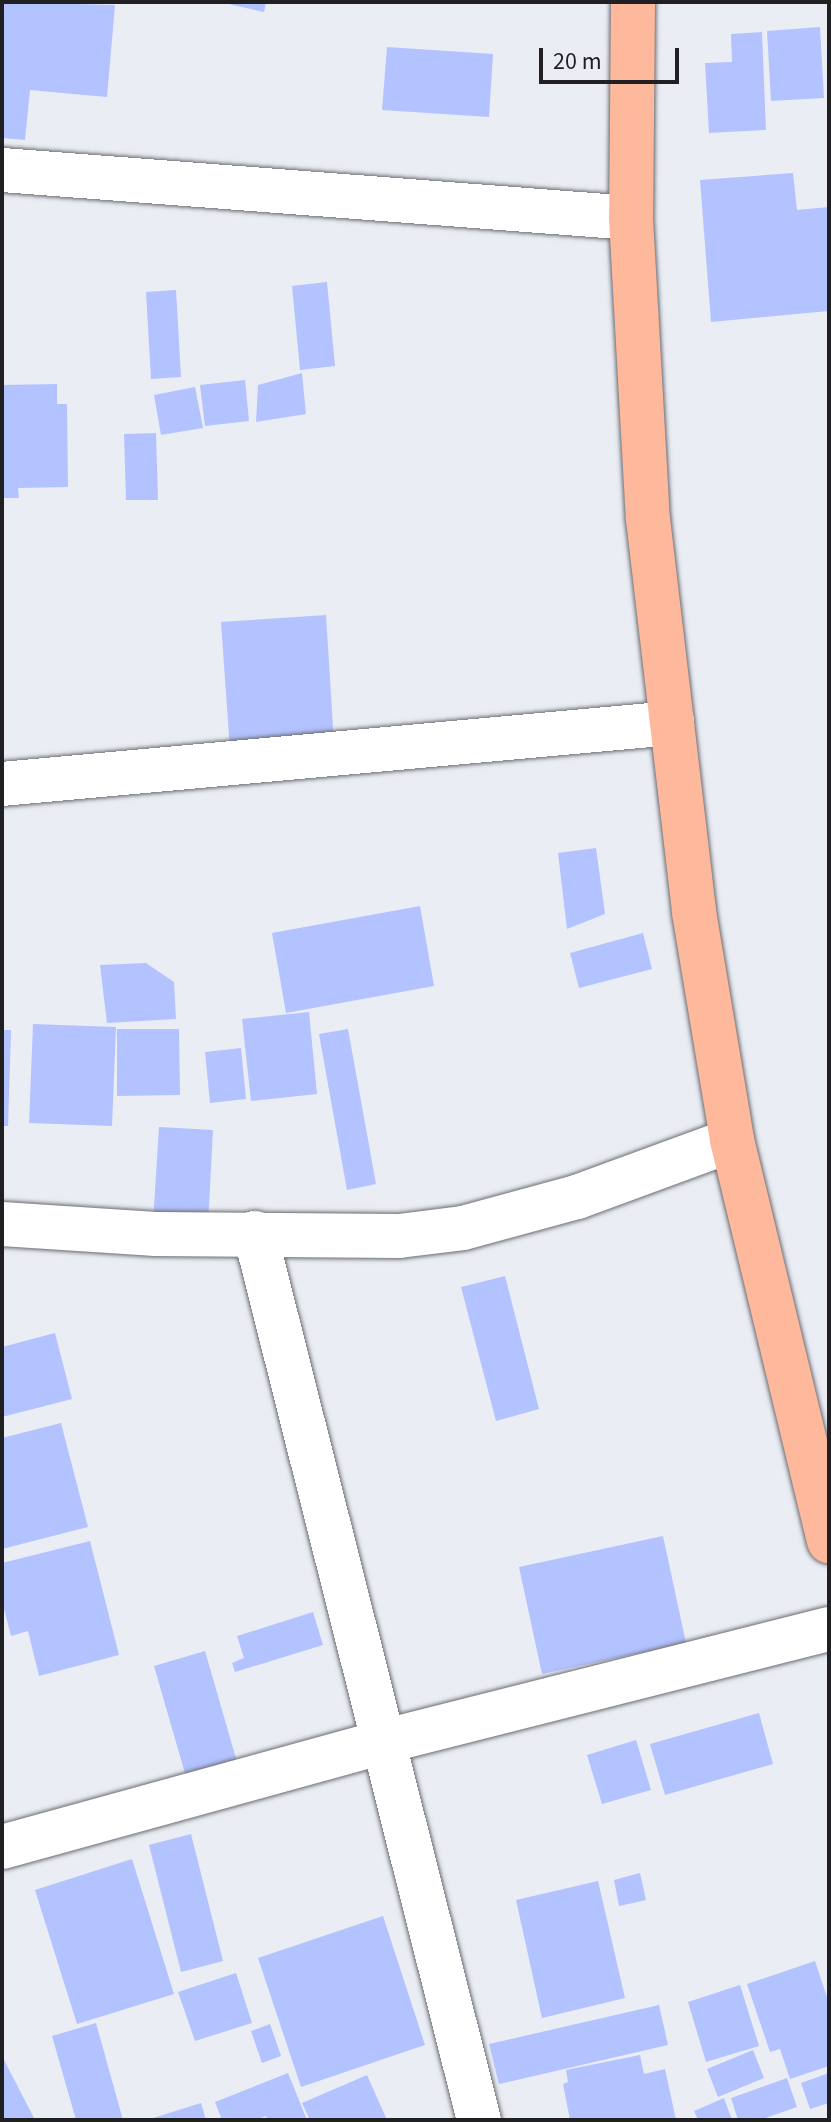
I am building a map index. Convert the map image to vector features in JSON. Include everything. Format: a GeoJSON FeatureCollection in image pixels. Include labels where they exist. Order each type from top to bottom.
{"type":"FeatureCollection","features":[{"type":"Feature","properties":{"kind":"highway"},"geometry":{"type":"LineString","coordinates":[[633,2],[631,218],[648,519],[694,912],[732,1140],[829,1541]]}},
{"type":"Feature","properties":{"kind":"street"},"geometry":{"type":"LineString","coordinates":[[2,170],[631,218]]}},
{"type":"Feature","properties":{"kind":"street"},"geometry":{"type":"LineString","coordinates":[[2,784],[672,723]]}},
{"type":"Feature","properties":{"kind":"street"},"geometry":{"type":"LineString","coordinates":[[2,1224],[156,1234],[399,1236],[463,1228],[577,1197],[732,1140]]}},
{"type":"Feature","properties":{"kind":"street"},"geometry":{"type":"LineString","coordinates":[[255,1233],[479,2120]]}},
{"type":"Feature","properties":{"kind":"street"},"geometry":{"type":"LineString","coordinates":[[2,1847],[382,1742],[829,1629]]}},
{"type":"Feature","properties":{"kind":"building"},"geometry":{"type":"Polygon","coordinates":[[[2,2],[115,5],[107,97],[30,90],[25,140],[2,138],[2,2]]]}},
{"type":"Feature","properties":{"kind":"building"},"geometry":{"type":"Polygon","coordinates":[[[220,2],[266,2],[264,12],[220,2]]]}},
{"type":"Feature","properties":{"kind":"building"},"geometry":{"type":"Polygon","coordinates":[[[820,27],[824,98],[771,101],[767,31],[820,27]]]}},
{"type":"Feature","properties":{"kind":"building"},"geometry":{"type":"Polygon","coordinates":[[[762,32],[766,130],[709,133],[705,63],[732,62],[731,34],[762,32]]]}},
{"type":"Feature","properties":{"kind":"building"},"geometry":{"type":"Polygon","coordinates":[[[387,47],[493,54],[489,117],[382,110],[387,47]]]}},
{"type":"Feature","properties":{"kind":"building"},"geometry":{"type":"Polygon","coordinates":[[[793,173],[797,210],[829,207],[829,311],[711,322],[700,180],[793,173]]]}},
{"type":"Feature","properties":{"kind":"building"},"geometry":{"type":"Polygon","coordinates":[[[327,282],[335,366],[300,370],[292,286],[327,282]]]}},
{"type":"Feature","properties":{"kind":"building"},"geometry":{"type":"Polygon","coordinates":[[[176,290],[181,377],[151,379],[146,292],[176,290]]]}},
{"type":"Feature","properties":{"kind":"building"},"geometry":{"type":"Polygon","coordinates":[[[302,373],[306,414],[256,422],[258,385],[302,373]]]}},
{"type":"Feature","properties":{"kind":"building"},"geometry":{"type":"Polygon","coordinates":[[[245,380],[249,421],[205,426],[200,385],[245,380]]]}},
{"type":"Feature","properties":{"kind":"building"},"geometry":{"type":"Polygon","coordinates":[[[57,384],[57,404],[67,404],[68,487],[18,488],[19,498],[2,498],[2,385],[57,384]]]}},
{"type":"Feature","properties":{"kind":"building"},"geometry":{"type":"Polygon","coordinates":[[[195,387],[203,428],[161,435],[154,395],[195,387]]]}},
{"type":"Feature","properties":{"kind":"building"},"geometry":{"type":"Polygon","coordinates":[[[156,433],[158,500],[126,500],[124,434],[156,433]]]}},
{"type":"Feature","properties":{"kind":"building"},"geometry":{"type":"Polygon","coordinates":[[[326,615],[334,743],[230,750],[221,622],[326,615]]]}},
{"type":"Feature","properties":{"kind":"building"},"geometry":{"type":"Polygon","coordinates":[[[596,848],[605,914],[567,929],[558,853],[596,848]]]}},
{"type":"Feature","properties":{"kind":"building"},"geometry":{"type":"Polygon","coordinates":[[[420,906],[434,986],[286,1013],[272,933],[420,906]]]}},
{"type":"Feature","properties":{"kind":"building"},"geometry":{"type":"Polygon","coordinates":[[[643,933],[652,969],[579,988],[570,953],[643,933]]]}},
{"type":"Feature","properties":{"kind":"building"},"geometry":{"type":"Polygon","coordinates":[[[146,963],[174,982],[176,1019],[107,1023],[100,965],[146,963]]]}},
{"type":"Feature","properties":{"kind":"building"},"geometry":{"type":"Polygon","coordinates":[[[309,1012],[317,1094],[251,1101],[242,1019],[309,1012]]]}},
{"type":"Feature","properties":{"kind":"building"},"geometry":{"type":"Polygon","coordinates":[[[33,1024],[116,1027],[112,1126],[29,1123],[33,1024]]]}},
{"type":"Feature","properties":{"kind":"building"},"geometry":{"type":"Polygon","coordinates":[[[117,1029],[179,1029],[180,1095],[117,1096],[117,1029]]]}},
{"type":"Feature","properties":{"kind":"building"},"geometry":{"type":"Polygon","coordinates":[[[348,1029],[376,1184],[347,1190],[319,1034],[348,1029]]]}},
{"type":"Feature","properties":{"kind":"building"},"geometry":{"type":"Polygon","coordinates":[[[2,1030],[11,1030],[8,1126],[2,1126],[2,1030]]]}},
{"type":"Feature","properties":{"kind":"building"},"geometry":{"type":"Polygon","coordinates":[[[241,1048],[246,1099],[210,1103],[205,1052],[241,1048]]]}},
{"type":"Feature","properties":{"kind":"building"},"geometry":{"type":"Polygon","coordinates":[[[159,1127],[213,1130],[208,1225],[153,1222],[159,1127]]]}},
{"type":"Feature","properties":{"kind":"building"},"geometry":{"type":"Polygon","coordinates":[[[505,1276],[539,1409],[496,1421],[461,1287],[505,1276]]]}},
{"type":"Feature","properties":{"kind":"building"},"geometry":{"type":"Polygon","coordinates":[[[55,1333],[72,1399],[2,1417],[2,1347],[55,1333]]]}},
{"type":"Feature","properties":{"kind":"building"},"geometry":{"type":"Polygon","coordinates":[[[61,1423],[88,1527],[2,1549],[2,1438],[61,1423]]]}},
{"type":"Feature","properties":{"kind":"building"},"geometry":{"type":"Polygon","coordinates":[[[663,1536],[686,1643],[542,1674],[519,1567],[663,1536]]]}},
{"type":"Feature","properties":{"kind":"building"},"geometry":{"type":"Polygon","coordinates":[[[90,1541],[119,1655],[39,1676],[28,1631],[11,1636],[2,1601],[2,1563],[90,1541]]]}},
{"type":"Feature","properties":{"kind":"building"},"geometry":{"type":"Polygon","coordinates":[[[313,1612],[323,1645],[235,1672],[232,1663],[244,1658],[237,1636],[313,1612]]]}},
{"type":"Feature","properties":{"kind":"building"},"geometry":{"type":"Polygon","coordinates":[[[205,1651],[237,1762],[186,1777],[154,1666],[205,1651]]]}},
{"type":"Feature","properties":{"kind":"building"},"geometry":{"type":"Polygon","coordinates":[[[759,1713],[773,1764],[665,1795],[650,1744],[759,1713]]]}},
{"type":"Feature","properties":{"kind":"building"},"geometry":{"type":"Polygon","coordinates":[[[636,1740],[651,1790],[602,1804],[587,1755],[636,1740]]]}},
{"type":"Feature","properties":{"kind":"building"},"geometry":{"type":"Polygon","coordinates":[[[191,1834],[223,1961],[181,1972],[149,1845],[191,1834]]]}},
{"type":"Feature","properties":{"kind":"building"},"geometry":{"type":"Polygon","coordinates":[[[132,1859],[174,1994],[77,2024],[35,1890],[132,1859]]]}},
{"type":"Feature","properties":{"kind":"building"},"geometry":{"type":"Polygon","coordinates":[[[640,1873],[646,1900],[619,1906],[614,1880],[640,1873]]]}},
{"type":"Feature","properties":{"kind":"building"},"geometry":{"type":"Polygon","coordinates":[[[598,1881],[625,1998],[542,2018],[516,1900],[598,1881]]]}},
{"type":"Feature","properties":{"kind":"building"},"geometry":{"type":"Polygon","coordinates":[[[383,1916],[425,2045],[301,2087],[258,1958],[383,1916]]]}},
{"type":"Feature","properties":{"kind":"building"},"geometry":{"type":"Polygon","coordinates":[[[815,1961],[829,2003],[829,2066],[790,2079],[780,2049],[770,2052],[747,1984],[815,1961]]]}},
{"type":"Feature","properties":{"kind":"building"},"geometry":{"type":"Polygon","coordinates":[[[236,1973],[252,2023],[195,2041],[178,1992],[236,1973]]]}},
{"type":"Feature","properties":{"kind":"building"},"geometry":{"type":"Polygon","coordinates":[[[740,1985],[759,2046],[706,2062],[688,2002],[740,1985]]]}},
{"type":"Feature","properties":{"kind":"building"},"geometry":{"type":"Polygon","coordinates":[[[659,2005],[668,2045],[499,2084],[489,2044],[659,2005]]]}},
{"type":"Feature","properties":{"kind":"building"},"geometry":{"type":"Polygon","coordinates":[[[96,2023],[123,2120],[76,2120],[52,2036],[96,2023]]]}},
{"type":"Feature","properties":{"kind":"building"},"geometry":{"type":"Polygon","coordinates":[[[270,2024],[281,2056],[262,2063],[251,2031],[270,2024]]]}},
{"type":"Feature","properties":{"kind":"building"},"geometry":{"type":"Polygon","coordinates":[[[753,2050],[764,2078],[718,2097],[707,2069],[753,2050]]]}},
{"type":"Feature","properties":{"kind":"building"},"geometry":{"type":"Polygon","coordinates":[[[640,2055],[644,2074],[665,2069],[676,2120],[570,2120],[563,2084],[568,2082],[566,2070],[640,2055]]]}},
{"type":"Feature","properties":{"kind":"building"},"geometry":{"type":"Polygon","coordinates":[[[2,2056],[35,2120],[2,2120],[2,2056]]]}},
{"type":"Feature","properties":{"kind":"building"},"geometry":{"type":"Polygon","coordinates":[[[288,2073],[307,2120],[267,2120],[266,2116],[256,2120],[222,2120],[215,2102],[288,2073]]]}},
{"type":"Feature","properties":{"kind":"building"},"geometry":{"type":"Polygon","coordinates":[[[829,2073],[829,2103],[810,2109],[801,2083],[829,2073]]]}},
{"type":"Feature","properties":{"kind":"building"},"geometry":{"type":"Polygon","coordinates":[[[367,2075],[387,2120],[310,2120],[302,2103],[367,2075]]]}},
{"type":"Feature","properties":{"kind":"building"},"geometry":{"type":"Polygon","coordinates":[[[787,2078],[797,2107],[760,2120],[738,2120],[731,2098],[787,2078]]]}},
{"type":"Feature","properties":{"kind":"building"},"geometry":{"type":"Polygon","coordinates":[[[724,2098],[732,2120],[698,2120],[694,2111],[724,2098]]]}},
{"type":"Feature","properties":{"kind":"building"},"geometry":{"type":"Polygon","coordinates":[[[201,2103],[206,2120],[150,2120],[150,2119],[201,2103]]]}}]}
